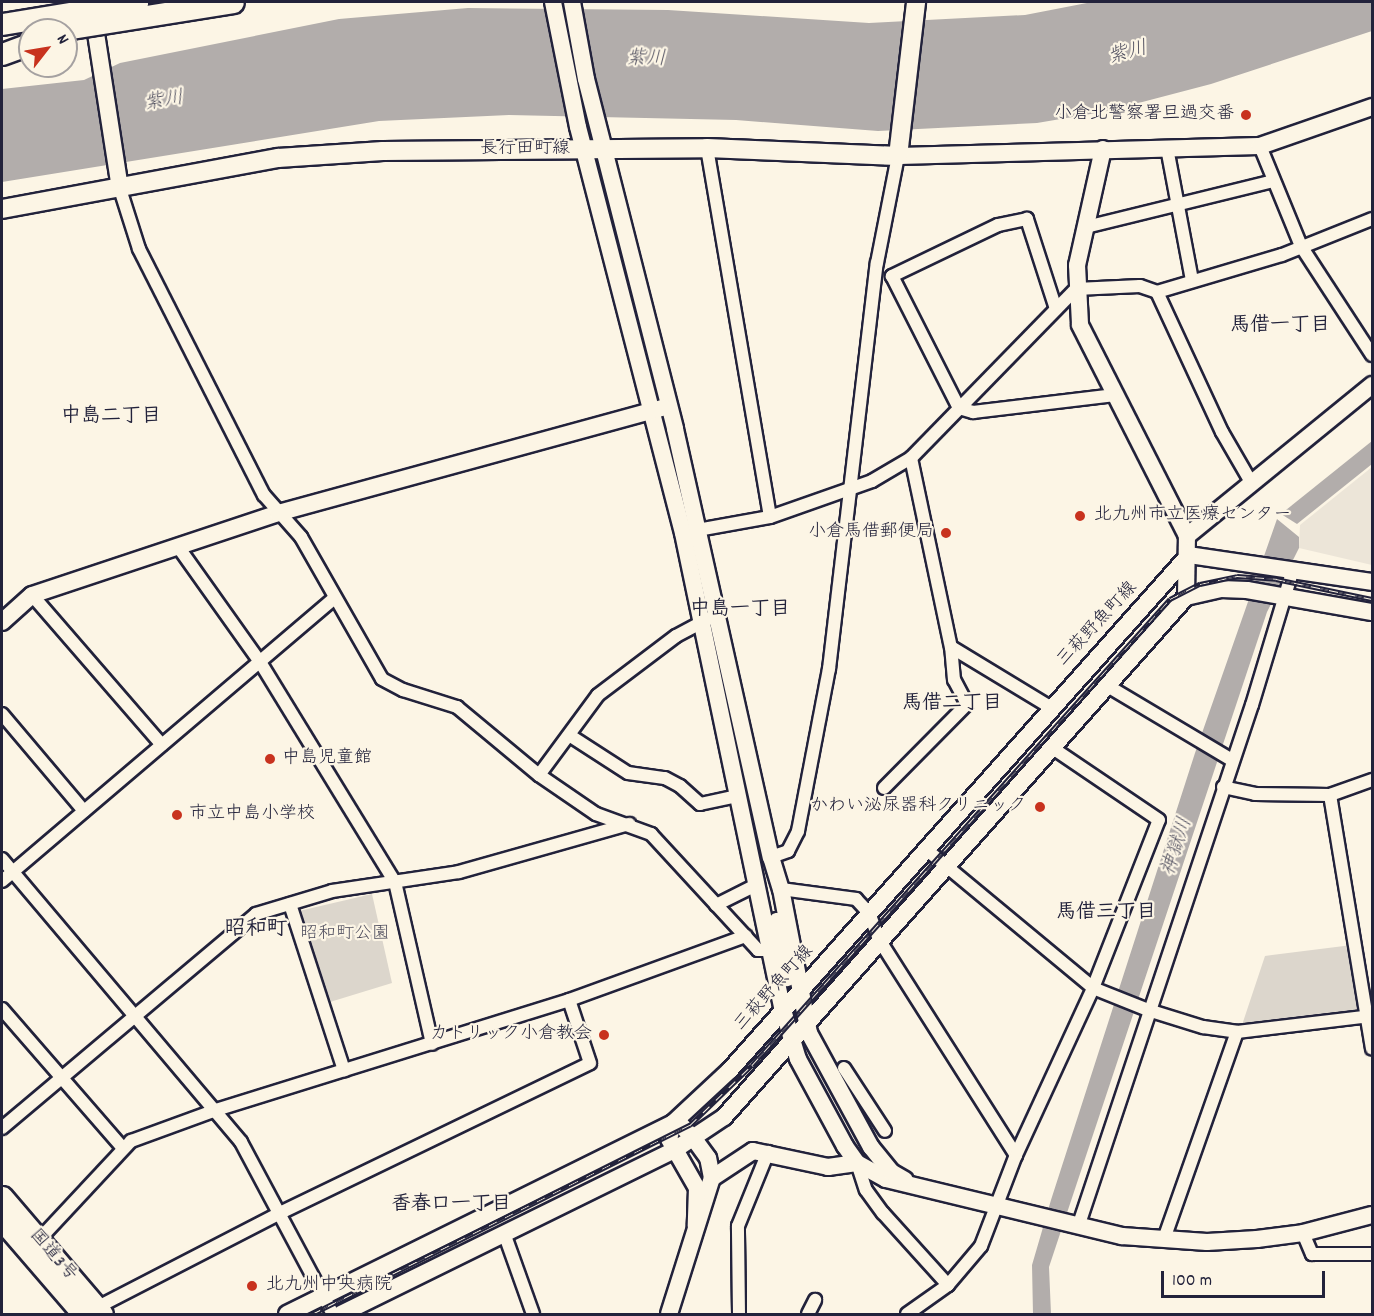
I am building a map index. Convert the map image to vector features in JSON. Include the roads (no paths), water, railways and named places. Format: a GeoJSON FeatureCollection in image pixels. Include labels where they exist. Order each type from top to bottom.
{"type":"FeatureCollection","features":[{"type":"Feature","properties":{"kind":"highway"},"geometry":{"type":"LineString","coordinates":[[2,11],[51,2]]}},
{"type":"Feature","properties":{"kind":"highway"},"geometry":{"type":"LineString","coordinates":[[2,24],[137,2]]}},
{"type":"Feature","properties":{"kind":"highway"},"geometry":{"type":"LineString","coordinates":[[78,27],[233,2]]}},
{"type":"Feature","properties":{"kind":"highway"},"geometry":{"type":"LineString","coordinates":[[2,42],[18,39]]}},
{"type":"Feature","properties":{"kind":"highway"},"geometry":{"type":"LineString","coordinates":[[2,54],[18,48]]}},
{"type":"Feature","properties":{"kind":"highway","name":"国道3号"},"geometry":{"type":"LineString","coordinates":[[2,1197],[33,1245]]}},
{"type":"Feature","properties":{"kind":"highway","name":"国道3号"},"geometry":{"type":"LineString","coordinates":[[2,1220],[33,1245],[94,1312]]}},
{"type":"Feature","properties":{"kind":"main road"},"geometry":{"type":"LineString","coordinates":[[898,156],[916,2]]}},
{"type":"Feature","properties":{"kind":"main road","name":"長行田町線"},"geometry":{"type":"LineString","coordinates":[[2,209],[119,181],[278,158],[382,151],[707,147],[898,156]]}},
{"type":"Feature","properties":{"kind":"street"},"geometry":{"type":"LineString","coordinates":[[2,31],[147,2]]}},
{"type":"Feature","properties":{"kind":"street"},"geometry":{"type":"LineString","coordinates":[[78,25],[93,14],[162,15],[196,2]]}},
{"type":"Feature","properties":{"kind":"street"},"geometry":{"type":"LineString","coordinates":[[553,2],[578,127],[662,408]]}},
{"type":"Feature","properties":{"kind":"street"},"geometry":{"type":"LineString","coordinates":[[572,2],[691,531],[709,619],[739,796],[770,950],[791,1001],[799,1034],[843,1078],[885,1131]]}},
{"type":"Feature","properties":{"kind":"street"},"geometry":{"type":"LineString","coordinates":[[93,14],[119,181],[139,249],[264,495],[301,537],[382,679],[457,707],[539,775],[596,814],[651,834],[758,950],[770,950]]}},
{"type":"Feature","properties":{"kind":"street"},"geometry":{"type":"LineString","coordinates":[[771,857],[788,851],[798,831],[830,669],[877,263],[898,156],[1260,146],[1372,107]]}},
{"type":"Feature","properties":{"kind":"street"},"geometry":{"type":"LineString","coordinates":[[1260,146],[1302,246],[1372,355]]}},
{"type":"Feature","properties":{"kind":"street"},"geometry":{"type":"LineString","coordinates":[[707,147],[770,517]]}},
{"type":"Feature","properties":{"kind":"street"},"geometry":{"type":"LineString","coordinates":[[1167,148],[1192,280]]}},
{"type":"Feature","properties":{"kind":"street"},"geometry":{"type":"LineString","coordinates":[[1103,149],[1077,265],[1076,289],[1080,325],[1187,536],[1189,555],[1186,597]]}},
{"type":"Feature","properties":{"kind":"street"},"geometry":{"type":"LineString","coordinates":[[1086,227],[1178,207],[1273,181]]}},
{"type":"Feature","properties":{"kind":"street"},"geometry":{"type":"LineString","coordinates":[[892,276],[998,225],[1028,219],[1056,309]]}},
{"type":"Feature","properties":{"kind":"street"},"geometry":{"type":"LineString","coordinates":[[691,531],[770,517],[849,490],[911,458],[1076,289],[1140,286],[1157,291],[1302,246],[1372,219]]}},
{"type":"Feature","properties":{"kind":"street"},"geometry":{"type":"LineString","coordinates":[[877,263],[892,276],[959,408],[973,412],[1115,395]]}},
{"type":"Feature","properties":{"kind":"street"},"geometry":{"type":"LineString","coordinates":[[1157,291],[1222,432],[1251,482]]}},
{"type":"Feature","properties":{"kind":"street"},"geometry":{"type":"LineString","coordinates":[[1187,536],[1372,385]]}},
{"type":"Feature","properties":{"kind":"street"},"geometry":{"type":"LineString","coordinates":[[2,622],[32,595],[179,548],[278,513],[662,408]]}},
{"type":"Feature","properties":{"kind":"street"},"geometry":{"type":"LineString","coordinates":[[884,788],[967,704],[954,680],[951,647],[911,458]]}},
{"type":"Feature","properties":{"kind":"street"},"geometry":{"type":"LineString","coordinates":[[179,548],[260,662],[395,882],[432,1044]]}},
{"type":"Feature","properties":{"kind":"street"},"geometry":{"type":"LineString","coordinates":[[1189,555],[1372,582]]}},
{"type":"Feature","properties":{"kind":"street","name":"三萩野魚町線"},"geometry":{"type":"LineString","coordinates":[[287,1314],[673,1123],[730,1070],[927,850],[1050,707],[1189,555]]}},
{"type":"Feature","properties":{"kind":"street"},"geometry":{"type":"LineString","coordinates":[[1073,1226],[1223,787],[1287,594],[1293,569]]}},
{"type":"Feature","properties":{"kind":"street"},"geometry":{"type":"LineString","coordinates":[[341,1314],[694,1139],[742,1099],[1186,597],[1221,589],[1287,594],[1372,612]]}},
{"type":"Feature","properties":{"kind":"street"},"geometry":{"type":"LineString","coordinates":[[32,595],[162,745]]}},
{"type":"Feature","properties":{"kind":"street"},"geometry":{"type":"LineString","coordinates":[[2,881],[334,598]]}},
{"type":"Feature","properties":{"kind":"street"},"geometry":{"type":"LineString","coordinates":[[709,619],[781,889],[794,949],[791,1001]]}},
{"type":"Feature","properties":{"kind":"street"},"geometry":{"type":"LineString","coordinates":[[539,775],[598,695],[709,619]]}},
{"type":"Feature","properties":{"kind":"street"},"geometry":{"type":"LineString","coordinates":[[951,647],[1050,707]]}},
{"type":"Feature","properties":{"kind":"street"},"geometry":{"type":"LineString","coordinates":[[1106,685],[1232,760]]}},
{"type":"Feature","properties":{"kind":"street"},"geometry":{"type":"LineString","coordinates":[[2,714],[84,811]]}},
{"type":"Feature","properties":{"kind":"street"},"geometry":{"type":"LineString","coordinates":[[568,735],[628,773],[665,778],[680,786],[700,804],[739,796]]}},
{"type":"Feature","properties":{"kind":"street"},"geometry":{"type":"LineString","coordinates":[[907,1314],[948,1285],[981,1246],[998,1207],[1016,1155],[1093,988],[1160,820],[1051,747]]}},
{"type":"Feature","properties":{"kind":"street"},"geometry":{"type":"LineString","coordinates":[[1223,787],[1255,794],[1330,795],[1372,780]]}},
{"type":"Feature","properties":{"kind":"street"},"geometry":{"type":"LineString","coordinates":[[1330,795],[1370,1017],[1372,1049]]}},
{"type":"Feature","properties":{"kind":"street"},"geometry":{"type":"LineString","coordinates":[[2,1128],[256,914],[332,891],[459,872],[629,825]]}},
{"type":"Feature","properties":{"kind":"street"},"geometry":{"type":"LineString","coordinates":[[927,850],[1093,988],[1148,1010],[1203,1027],[1237,1032],[1370,1017]]}},
{"type":"Feature","properties":{"kind":"street"},"geometry":{"type":"LineString","coordinates":[[771,857],[774,903],[799,1034],[834,1109],[845,1146],[857,1163]]}},
{"type":"Feature","properties":{"kind":"street"},"geometry":{"type":"LineString","coordinates":[[2,859],[242,1142],[333,1314]]}},
{"type":"Feature","properties":{"kind":"street"},"geometry":{"type":"LineString","coordinates":[[716,905],[756,885]]}},
{"type":"Feature","properties":{"kind":"street"},"geometry":{"type":"LineString","coordinates":[[781,889],[856,899],[869,913],[880,941],[1016,1155]]}},
{"type":"Feature","properties":{"kind":"street"},"geometry":{"type":"LineString","coordinates":[[290,904],[344,1070]]}},
{"type":"Feature","properties":{"kind":"street"},"geometry":{"type":"LineString","coordinates":[[33,1245],[122,1147],[216,1110],[568,1000],[746,936]]}},
{"type":"Feature","properties":{"kind":"street"},"geometry":{"type":"LineString","coordinates":[[794,949],[806,958],[816,959],[836,950]]}},
{"type":"Feature","properties":{"kind":"street"},"geometry":{"type":"LineString","coordinates":[[94,1312],[280,1213],[590,1063],[568,1000]]}},
{"type":"Feature","properties":{"kind":"street"},"geometry":{"type":"LineString","coordinates":[[2,1010],[60,1079],[122,1147]]}},
{"type":"Feature","properties":{"kind":"street"},"geometry":{"type":"LineString","coordinates":[[1164,1239],[1237,1032]]}},
{"type":"Feature","properties":{"kind":"street"},"geometry":{"type":"LineString","coordinates":[[817,1052],[824,1080],[857,1140],[857,1163],[863,1184],[883,1213],[948,1285]]}},
{"type":"Feature","properties":{"kind":"street"},"geometry":{"type":"LineString","coordinates":[[772,1065],[784,1062],[791,1066],[834,1146],[875,1175],[1073,1226],[1164,1239],[1207,1242],[1303,1233],[1372,1215]]}},
{"type":"Feature","properties":{"kind":"street"},"geometry":{"type":"LineString","coordinates":[[843,1078],[871,1147],[891,1172],[911,1184]]}},
{"type":"Feature","properties":{"kind":"street"},"geometry":{"type":"LineString","coordinates":[[669,1314],[712,1178],[706,1143],[732,1120],[742,1099]]}},
{"type":"Feature","properties":{"kind":"street"},"geometry":{"type":"LineString","coordinates":[[696,1226],[697,1188],[668,1134],[673,1123],[682,1126],[708,1158]]}},
{"type":"Feature","properties":{"kind":"street"},"geometry":{"type":"LineString","coordinates":[[712,1178],[748,1153],[768,1152],[828,1167],[857,1163]]}},
{"type":"Feature","properties":{"kind":"street"},"geometry":{"type":"LineString","coordinates":[[739,1314],[738,1226],[768,1152]]}},
{"type":"Feature","properties":{"kind":"street"},"geometry":{"type":"LineString","coordinates":[[504,1233],[533,1314]]}},
{"type":"Feature","properties":{"kind":"street"},"geometry":{"type":"LineString","coordinates":[[1303,1233],[1312,1254],[1372,1254]]}},
{"type":"Feature","properties":{"kind":"street"},"geometry":{"type":"LineString","coordinates":[[808,1314],[815,1299]]}},
{"type":"Feature","properties":{"kind":"water","name":"紫川"},"geometry":{"type":"Polygon","coordinates":[[[1092,2],[1372,2],[1372,31],[1211,84],[1108,111],[1037,123],[878,131],[736,120],[509,115],[379,121],[2,182],[2,89],[84,80],[120,63],[339,19],[468,8],[668,10],[869,23],[1025,15],[1092,2]]]}},
{"type":"Feature","properties":{"kind":"water"},"geometry":{"type":"Polygon","coordinates":[[[1372,441],[1372,464],[1297,524],[1281,514],[1372,441]]]}},
{"type":"Feature","properties":{"kind":"water","name":"神獄川"},"geometry":{"type":"Polygon","coordinates":[[[1277,519],[1299,537],[1299,548],[1267,612],[1049,1267],[1051,1314],[1033,1314],[1032,1265],[1051,1200],[1195,753],[1277,519]]]}},
{"type":"Feature","properties":{"kind":"railway"},"geometry":{"type":"LineString","coordinates":[[312,1314],[690,1125],[752,1065],[1170,599],[1200,584],[1237,576],[1276,579],[1372,599]]}},
{"type":"Feature","properties":{"kind":"place","name":"小倉北警察署旦過交番"},"geometry":{"type":"Point","coordinates":[1246,115]}},
{"type":"Feature","properties":{"kind":"place","name":"北九州市立医療センター"},"geometry":{"type":"Point","coordinates":[1080,516]}},
{"type":"Feature","properties":{"kind":"place","name":"小倉馬借郵便局"},"geometry":{"type":"Point","coordinates":[946,533]}},
{"type":"Feature","properties":{"kind":"place","name":"中島児童館"},"geometry":{"type":"Point","coordinates":[270,759]}},
{"type":"Feature","properties":{"kind":"place","name":"かわい泌尿器科クリニック"},"geometry":{"type":"Point","coordinates":[1040,807]}},
{"type":"Feature","properties":{"kind":"place","name":"市立中島小学校"},"geometry":{"type":"Point","coordinates":[177,815]}},
{"type":"Feature","properties":{"kind":"place","name":"カトリック小倉教会"},"geometry":{"type":"Point","coordinates":[604,1035]}},
{"type":"Feature","properties":{"kind":"place","name":"北九州中央病院"},"geometry":{"type":"Point","coordinates":[252,1286]}},
{"type":"Feature","properties":{"kind":"district","name":"馬借一丁目"},"geometry":{"type":"Point","coordinates":[1280,326]}},
{"type":"Feature","properties":{"kind":"district","name":"中島二丁目"},"geometry":{"type":"Point","coordinates":[111,417]}},
{"type":"Feature","properties":{"kind":"district","name":"中島一丁目"},"geometry":{"type":"Point","coordinates":[740,610]}},
{"type":"Feature","properties":{"kind":"district","name":"馬借二丁目"},"geometry":{"type":"Point","coordinates":[952,704]}},
{"type":"Feature","properties":{"kind":"district","name":"馬借三丁目"},"geometry":{"type":"Point","coordinates":[1106,913]}},
{"type":"Feature","properties":{"kind":"district","name":"昭和町"},"geometry":{"type":"Point","coordinates":[256,930]}},
{"type":"Feature","properties":{"kind":"district","name":"香春口一丁目"},"geometry":{"type":"Point","coordinates":[451,1205]}},
{"type":"Feature","properties":{"kind":"park label","name":"昭和町公園"},"geometry":{"type":"Point","coordinates":[345,935]}}]}
